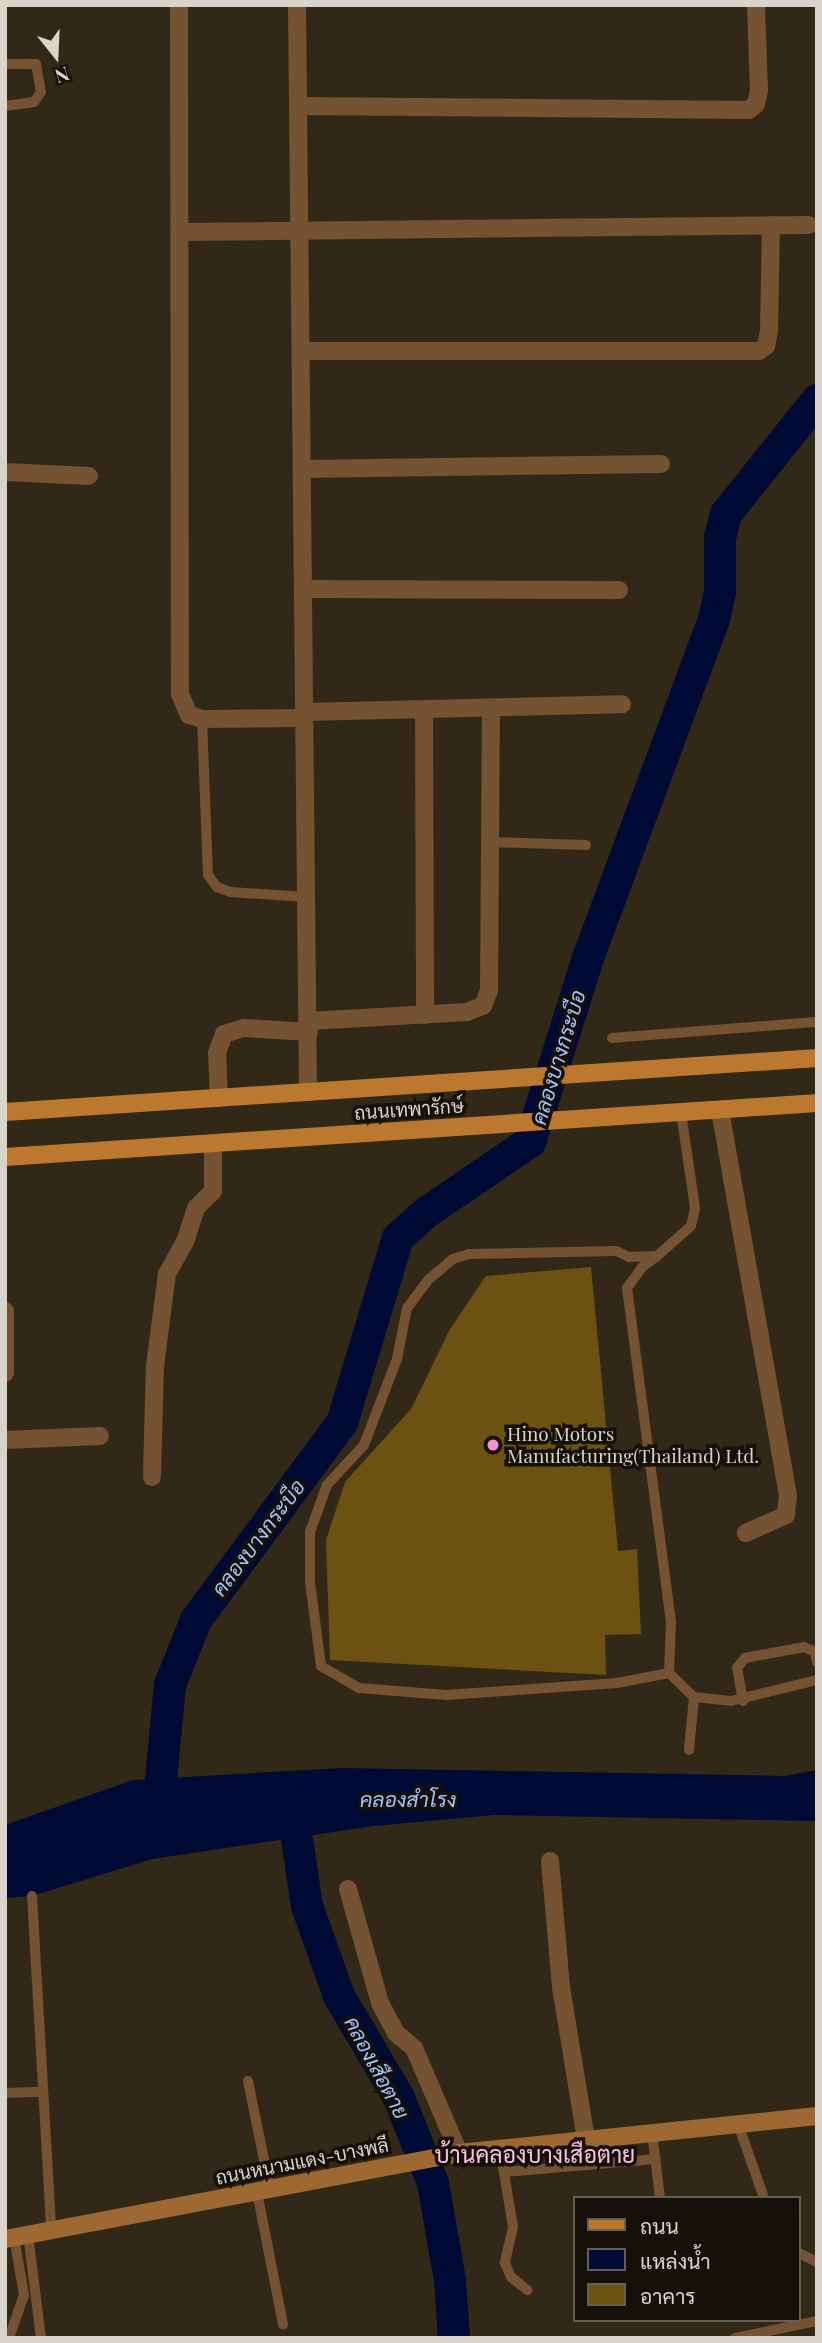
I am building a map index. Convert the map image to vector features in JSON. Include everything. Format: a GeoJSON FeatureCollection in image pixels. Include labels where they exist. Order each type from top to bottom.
{"type":"FeatureCollection","features":[{"type":"Feature","properties":{"kind":"main road","name":"ถนนเทพารักษ์"},"geometry":{"type":"LineString","coordinates":[[5,1112],[817,1058]]}},
{"type":"Feature","properties":{"kind":"main road","name":"ถนนเทพารักษ์"},"geometry":{"type":"LineString","coordinates":[[5,1157],[817,1103]]}},
{"type":"Feature","properties":{"kind":"main road","name":"ถนนหนามแดง-บางพลี"},"geometry":{"type":"LineString","coordinates":[[16,2237],[450,2155],[817,2116]]}},
{"type":"Feature","properties":{"kind":"street"},"geometry":{"type":"LineString","coordinates":[[179,5],[182,707],[202,719],[622,704]]}},
{"type":"Feature","properties":{"kind":"street"},"geometry":{"type":"LineString","coordinates":[[297,5],[308,1092]]}},
{"type":"Feature","properties":{"kind":"street"},"geometry":{"type":"LineString","coordinates":[[299,106],[749,110],[756,104],[758,91],[756,5]]}},
{"type":"Feature","properties":{"kind":"street"},"geometry":{"type":"LineString","coordinates":[[301,351],[759,351],[766,346],[769,330],[771,225]]}},
{"type":"Feature","properties":{"kind":"street"},"geometry":{"type":"LineString","coordinates":[[180,232],[809,225]]}},
{"type":"Feature","properties":{"kind":"street"},"geometry":{"type":"LineString","coordinates":[[302,469],[661,464]]}},
{"type":"Feature","properties":{"kind":"street"},"geometry":{"type":"LineString","coordinates":[[5,472],[89,476]]}},
{"type":"Feature","properties":{"kind":"street"},"geometry":{"type":"LineString","coordinates":[[303,589],[619,590]]}},
{"type":"Feature","properties":{"kind":"street"},"geometry":{"type":"LineString","coordinates":[[219,1098],[217,1053],[224,1034],[244,1028],[309,1026],[425,1015],[483,1006],[489,990],[491,708]]}},
{"type":"Feature","properties":{"kind":"street"},"geometry":{"type":"LineString","coordinates":[[424,709],[425,1015]]}},
{"type":"Feature","properties":{"kind":"street"},"geometry":{"type":"LineString","coordinates":[[720,1110],[788,1495],[786,1515],[746,1533]]}},
{"type":"Feature","properties":{"kind":"street"},"geometry":{"type":"LineString","coordinates":[[152,1477],[155,1366],[167,1274],[185,1242],[195,1208],[213,1191],[213,1145]]}},
{"type":"Feature","properties":{"kind":"street"},"geometry":{"type":"LineString","coordinates":[[5,1311],[5,1373]]}},
{"type":"Feature","properties":{"kind":"street"},"geometry":{"type":"LineString","coordinates":[[5,1440],[100,1436]]}},
{"type":"Feature","properties":{"kind":"street"},"geometry":{"type":"LineString","coordinates":[[550,1861],[561,1987],[586,2140]]}},
{"type":"Feature","properties":{"kind":"street"},"geometry":{"type":"LineString","coordinates":[[348,1889],[380,2003],[396,2033],[414,2048],[450,2155]]}},
{"type":"Feature","properties":{"kind":"lane"},"geometry":{"type":"LineString","coordinates":[[5,64],[36,64],[41,92],[34,102],[5,106]]}},
{"type":"Feature","properties":{"kind":"lane"},"geometry":{"type":"LineString","coordinates":[[202,719],[208,875],[217,887],[231,892],[307,897]]}},
{"type":"Feature","properties":{"kind":"lane"},"geometry":{"type":"LineString","coordinates":[[490,842],[586,845]]}},
{"type":"Feature","properties":{"kind":"lane"},"geometry":{"type":"LineString","coordinates":[[612,1038],[817,1022]]}},
{"type":"Feature","properties":{"kind":"lane"},"geometry":{"type":"LineString","coordinates":[[681,1112],[695,1208],[691,1226],[657,1255],[627,1288],[671,1622],[669,1673],[694,1697],[743,1701],[817,1680]]}},
{"type":"Feature","properties":{"kind":"lane"},"geometry":{"type":"LineString","coordinates":[[657,1255],[629,1257],[616,1251],[469,1254],[453,1259],[429,1279],[408,1308],[397,1359],[364,1445],[327,1485],[310,1532],[310,1583],[321,1666],[359,1688],[446,1695],[617,1683],[669,1673]]}},
{"type":"Feature","properties":{"kind":"lane"},"geometry":{"type":"LineString","coordinates":[[743,1701],[737,1668],[745,1658],[804,1647],[815,1652],[817,1662]]}},
{"type":"Feature","properties":{"kind":"lane"},"geometry":{"type":"LineString","coordinates":[[689,1751],[694,1697]]}},
{"type":"Feature","properties":{"kind":"lane"},"geometry":{"type":"LineString","coordinates":[[32,1896],[51,2229]]}},
{"type":"Feature","properties":{"kind":"lane"},"geometry":{"type":"LineString","coordinates":[[248,2081],[283,2324]]}},
{"type":"Feature","properties":{"kind":"lane"},"geometry":{"type":"LineString","coordinates":[[5,2093],[42,2092]]}},
{"type":"Feature","properties":{"kind":"lane"},"geometry":{"type":"LineString","coordinates":[[738,2124],[763,2196]]}},
{"type":"Feature","properties":{"kind":"lane"},"geometry":{"type":"LineString","coordinates":[[652,2132],[660,2196]]}},
{"type":"Feature","properties":{"kind":"lane"},"geometry":{"type":"LineString","coordinates":[[500,2148],[513,2227],[505,2263],[510,2277],[527,2290]]}},
{"type":"Feature","properties":{"kind":"lane"},"geometry":{"type":"LineString","coordinates":[[504,2172],[655,2159]]}},
{"type":"Feature","properties":{"kind":"lane"},"geometry":{"type":"LineString","coordinates":[[9,2338],[24,2295],[16,2237]]}},
{"type":"Feature","properties":{"kind":"lane"},"geometry":{"type":"LineString","coordinates":[[16,2237],[41,2338]]}},
{"type":"Feature","properties":{"kind":"lane"},"geometry":{"type":"LineString","coordinates":[[801,2254],[817,2262]]}},
{"type":"Feature","properties":{"kind":"lane"},"geometry":{"type":"LineString","coordinates":[[736,2338],[817,2321]]}},
{"type":"Feature","properties":{"kind":"water","name":"คลองสำโรง"},"geometry":{"type":"Polygon","coordinates":[[[341,1768],[785,1776],[817,1770],[817,1821],[494,1815],[374,1826],[152,1859],[32,1896],[5,1898],[5,1825],[133,1780],[341,1768]]]}},
{"type":"Feature","properties":{"kind":"building","name":"Hino Motors Manufacturing(Thailand) Ltd."},"geometry":{"type":"Polygon","coordinates":[[[591,1267],[618,1551],[637,1549],[641,1634],[605,1635],[606,1675],[330,1660],[326,1540],[345,1482],[411,1409],[450,1329],[486,1276],[591,1267]]]}},
{"type":"Feature","properties":{"kind":"waterway","name":"คลองบางกระบือ"},"geometry":{"type":"LineString","coordinates":[[158,1810],[170,1685],[196,1620],[342,1423],[398,1238],[427,1212],[530,1142],[588,958],[714,620],[720,591],[720,538],[726,514],[817,400]]}},
{"type":"Feature","properties":{"kind":"waterway","name":"คลองเสือตาย"},"geometry":{"type":"LineString","coordinates":[[291,1799],[307,1906],[339,1996],[399,2098],[433,2183],[450,2280],[454,2338]]}},
{"type":"Feature","properties":{"kind":"place","name":"Hino Motors Manufacturing(Thailand) Ltd."},"geometry":{"type":"Point","coordinates":[493,1445]}},
{"type":"Feature","properties":{"kind":"district","name":"บ้านคลองบางเสือตาย"},"geometry":{"type":"Point","coordinates":[535,2154]}}]}
